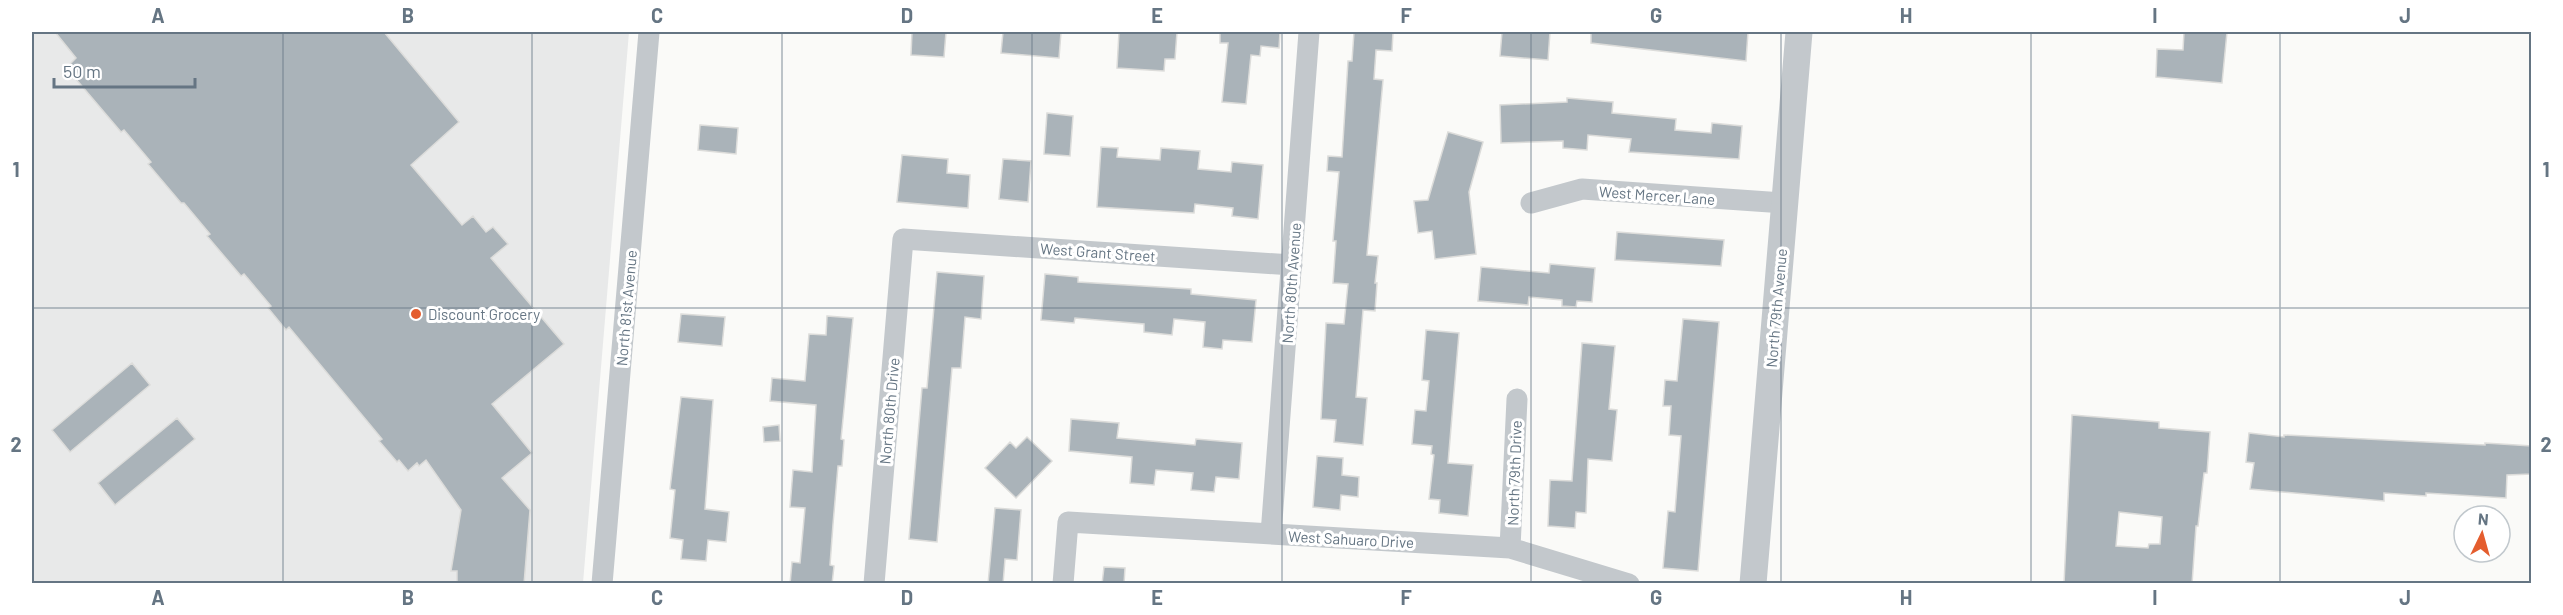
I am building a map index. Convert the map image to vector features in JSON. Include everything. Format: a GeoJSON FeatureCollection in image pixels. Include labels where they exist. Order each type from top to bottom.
{"type":"FeatureCollection","features":[{"type":"Feature","properties":{"kind":"street","name":"North 81st Avenue"},"geometry":{"type":"LineString","coordinates":[[602,584],[649,32]]}},
{"type":"Feature","properties":{"kind":"street","name":"North 80th Avenue"},"geometry":{"type":"LineString","coordinates":[[1271,534],[1309,32]]}},
{"type":"Feature","properties":{"kind":"street","name":"North 79th Avenue"},"geometry":{"type":"LineString","coordinates":[[1753,584],[1798,32]]}},
{"type":"Feature","properties":{"kind":"street","name":"West Mercer Lane"},"geometry":{"type":"LineString","coordinates":[[1531,203],[1582,189],[1785,204]]}},
{"type":"Feature","properties":{"kind":"street","name":"West Grant Street"},"geometry":{"type":"LineString","coordinates":[[903,238],[1292,265]]}},
{"type":"Feature","properties":{"kind":"street","name":"North 80th Drive"},"geometry":{"type":"LineString","coordinates":[[874,584],[903,238]]}},
{"type":"Feature","properties":{"kind":"street","name":"North 79th Drive"},"geometry":{"type":"LineString","coordinates":[[1510,548],[1517,399]]}},
{"type":"Feature","properties":{"kind":"street","name":"West Sahuaro Drive"},"geometry":{"type":"LineString","coordinates":[[1063,584],[1068,522],[1510,548],[1629,584]]}},
{"type":"Feature","properties":{"kind":"shaded area"},"geometry":{"type":"Polygon","coordinates":[[[32,32],[629,32],[583,583],[32,583],[32,32]]]}},
{"type":"Feature","properties":{"kind":"building"},"geometry":{"type":"Polygon","coordinates":[[[55,32],[384,32],[459,122],[411,165],[462,225],[473,216],[486,232],[493,227],[508,244],[491,258],[564,344],[492,404],[532,453],[502,478],[530,510],[524,584],[457,584],[457,571],[451,571],[461,510],[426,460],[419,466],[417,463],[408,471],[399,460],[397,462],[379,441],[382,439],[289,327],[286,330],[268,308],[271,306],[244,274],[241,276],[207,236],[210,234],[148,164],[151,162],[124,130],[121,132],[75,78],[78,75],[70,64],[76,58],[55,32]]]}},
{"type":"Feature","properties":{"kind":"building"},"geometry":{"type":"Polygon","coordinates":[[[912,32],[946,32],[944,57],[911,55],[912,32]]]}},
{"type":"Feature","properties":{"kind":"building"},"geometry":{"type":"Polygon","coordinates":[[[1003,32],[1061,32],[1059,58],[1001,53],[1003,32]]]}},
{"type":"Feature","properties":{"kind":"building"},"geometry":{"type":"Polygon","coordinates":[[[1119,32],[1177,32],[1175,59],[1165,59],[1164,71],[1117,68],[1119,32]]]}},
{"type":"Feature","properties":{"kind":"building"},"geometry":{"type":"Polygon","coordinates":[[[1220,32],[1280,32],[1279,48],[1261,46],[1260,56],[1251,55],[1246,104],[1222,102],[1228,43],[1220,43],[1220,32]]]}},
{"type":"Feature","properties":{"kind":"building"},"geometry":{"type":"Polygon","coordinates":[[[1354,32],[1393,32],[1392,51],[1376,50],[1374,79],[1383,80],[1367,255],[1378,256],[1375,311],[1363,310],[1356,397],[1367,398],[1363,445],[1334,442],[1336,420],[1321,419],[1326,323],[1344,324],[1348,284],[1333,283],[1336,241],[1333,241],[1339,172],[1327,171],[1328,156],[1342,157],[1348,61],[1352,61],[1354,32]]]}},
{"type":"Feature","properties":{"kind":"building"},"geometry":{"type":"Polygon","coordinates":[[[1502,32],[1550,32],[1548,60],[1500,56],[1502,32]]]}},
{"type":"Feature","properties":{"kind":"building"},"geometry":{"type":"Polygon","coordinates":[[[1591,32],[1748,32],[1746,61],[1591,43],[1591,32]]]}},
{"type":"Feature","properties":{"kind":"building"},"geometry":{"type":"Polygon","coordinates":[[[2184,32],[2227,32],[2222,83],[2156,77],[2157,49],[2183,50],[2184,32]]]}},
{"type":"Feature","properties":{"kind":"building"},"geometry":{"type":"Polygon","coordinates":[[[1567,98],[1613,102],[1612,113],[1676,119],[1675,130],[1711,133],[1712,123],[1742,126],[1739,159],[1629,152],[1631,139],[1588,135],[1587,150],[1563,148],[1563,141],[1501,143],[1500,105],[1567,102],[1567,98]]]}},
{"type":"Feature","properties":{"kind":"building"},"geometry":{"type":"Polygon","coordinates":[[[1047,113],[1073,116],[1070,156],[1044,154],[1047,113]]]}},
{"type":"Feature","properties":{"kind":"building"},"geometry":{"type":"Polygon","coordinates":[[[700,125],[738,128],[736,154],[698,150],[700,125]]]}},
{"type":"Feature","properties":{"kind":"building"},"geometry":{"type":"Polygon","coordinates":[[[1448,132],[1483,142],[1469,192],[1476,254],[1435,259],[1432,231],[1418,233],[1414,201],[1428,200],[1448,132]]]}},
{"type":"Feature","properties":{"kind":"building"},"geometry":{"type":"Polygon","coordinates":[[[1101,147],[1118,148],[1117,157],[1160,160],[1161,148],[1200,151],[1198,169],[1231,172],[1232,162],[1263,165],[1258,219],[1232,216],[1233,208],[1195,204],[1194,213],[1097,207],[1101,147]]]}},
{"type":"Feature","properties":{"kind":"building"},"geometry":{"type":"Polygon","coordinates":[[[902,155],[948,159],[947,173],[970,175],[968,208],[897,202],[902,155]]]}},
{"type":"Feature","properties":{"kind":"building"},"geometry":{"type":"Polygon","coordinates":[[[1003,159],[1031,161],[1028,202],[999,199],[1003,159]]]}},
{"type":"Feature","properties":{"kind":"building"},"geometry":{"type":"Polygon","coordinates":[[[1617,232],[1724,240],[1721,266],[1615,260],[1617,232]]]}},
{"type":"Feature","properties":{"kind":"building"},"geometry":{"type":"Polygon","coordinates":[[[1550,264],[1595,268],[1592,302],[1577,301],[1576,307],[1562,306],[1562,300],[1529,297],[1528,305],[1478,301],[1481,267],[1549,273],[1550,264]]]}},
{"type":"Feature","properties":{"kind":"building"},"geometry":{"type":"Polygon","coordinates":[[[937,272],[984,276],[981,319],[965,317],[961,368],[952,368],[937,542],[909,539],[922,388],[927,388],[937,272]]]}},
{"type":"Feature","properties":{"kind":"building"},"geometry":{"type":"Polygon","coordinates":[[[1045,274],[1078,277],[1078,282],[1191,289],[1191,294],[1256,300],[1252,342],[1223,340],[1222,349],[1203,347],[1205,322],[1174,319],[1172,335],[1144,332],[1144,324],[1075,318],[1074,323],[1041,320],[1045,274]]]}},
{"type":"Feature","properties":{"kind":"building"},"geometry":{"type":"Polygon","coordinates":[[[681,314],[725,317],[722,346],[678,342],[681,314]]]}},
{"type":"Feature","properties":{"kind":"building"},"geometry":{"type":"Polygon","coordinates":[[[827,316],[853,318],[841,439],[844,440],[842,466],[838,466],[833,524],[830,565],[834,566],[832,584],[790,584],[792,562],[800,563],[805,508],[790,507],[793,470],[812,472],[816,405],[770,401],[772,378],[805,381],[809,334],[826,335],[827,316]]]}},
{"type":"Feature","properties":{"kind":"building"},"geometry":{"type":"Polygon","coordinates":[[[1683,319],[1719,322],[1698,571],[1663,568],[1668,511],[1675,512],[1681,436],[1669,435],[1671,406],[1663,406],[1665,380],[1677,381],[1683,319]]]}},
{"type":"Feature","properties":{"kind":"building"},"geometry":{"type":"Polygon","coordinates":[[[1426,330],[1459,333],[1448,463],[1473,465],[1468,516],[1439,513],[1440,500],[1429,499],[1434,455],[1431,454],[1432,446],[1412,444],[1415,410],[1426,411],[1429,381],[1422,380],[1426,330]]]}},
{"type":"Feature","properties":{"kind":"building"},"geometry":{"type":"Polygon","coordinates":[[[1582,343],[1615,346],[1609,409],[1617,410],[1612,461],[1588,459],[1586,513],[1576,512],[1575,528],[1548,526],[1550,480],[1572,481],[1582,343]]]}},
{"type":"Feature","properties":{"kind":"building"},"geometry":{"type":"Polygon","coordinates":[[[132,363],[150,385],[70,452],[52,430],[132,363]]]}},
{"type":"Feature","properties":{"kind":"building"},"geometry":{"type":"Polygon","coordinates":[[[681,397],[713,400],[705,509],[729,512],[726,542],[708,540],[706,561],[681,559],[683,540],[670,538],[675,490],[670,489],[681,397]]]}},
{"type":"Feature","properties":{"kind":"building"},"geometry":{"type":"Polygon","coordinates":[[[2072,415],[2159,422],[2159,428],[2210,432],[2207,473],[2204,473],[2198,526],[2196,526],[2192,584],[2064,584],[2072,415]],[[2119,512],[2116,546],[2148,548],[2149,544],[2160,544],[2162,517],[2119,512]]]}},
{"type":"Feature","properties":{"kind":"building"},"geometry":{"type":"Polygon","coordinates":[[[177,418],[195,439],[115,505],[98,483],[177,418]]]}},
{"type":"Feature","properties":{"kind":"building"},"geometry":{"type":"Polygon","coordinates":[[[1071,419],[1119,423],[1117,438],[1195,445],[1196,439],[1242,443],[1239,479],[1216,477],[1214,492],[1191,490],[1193,473],[1156,470],[1154,485],[1130,483],[1132,457],[1069,451],[1071,419]]]}},
{"type":"Feature","properties":{"kind":"building"},"geometry":{"type":"Polygon","coordinates":[[[779,425],[780,441],[764,442],[763,427],[779,425]]]}},
{"type":"Feature","properties":{"kind":"building"},"geometry":{"type":"Polygon","coordinates":[[[2249,433],[2284,437],[2284,435],[2532,446],[2532,474],[2507,475],[2506,498],[2384,493],[2384,501],[2250,489],[2254,463],[2246,462],[2249,433]]]}},
{"type":"Feature","properties":{"kind":"building"},"geometry":{"type":"Polygon","coordinates":[[[1027,437],[1052,461],[1016,498],[985,468],[1010,442],[1016,448],[1027,437]]]}},
{"type":"Feature","properties":{"kind":"building"},"geometry":{"type":"Polygon","coordinates":[[[1317,456],[1343,458],[1342,475],[1359,477],[1358,497],[1341,495],[1340,510],[1313,507],[1317,456]]]}},
{"type":"Feature","properties":{"kind":"building"},"geometry":{"type":"Polygon","coordinates":[[[995,508],[1021,510],[1017,560],[1005,559],[1003,584],[988,584],[995,508]]]}},
{"type":"Feature","properties":{"kind":"building"},"geometry":{"type":"Polygon","coordinates":[[[1104,567],[1125,568],[1124,584],[1102,584],[1104,567]]]}},
{"type":"Feature","properties":{"kind":"place","name":"Discount Grocery"},"geometry":{"type":"Point","coordinates":[416,314]}}]}
